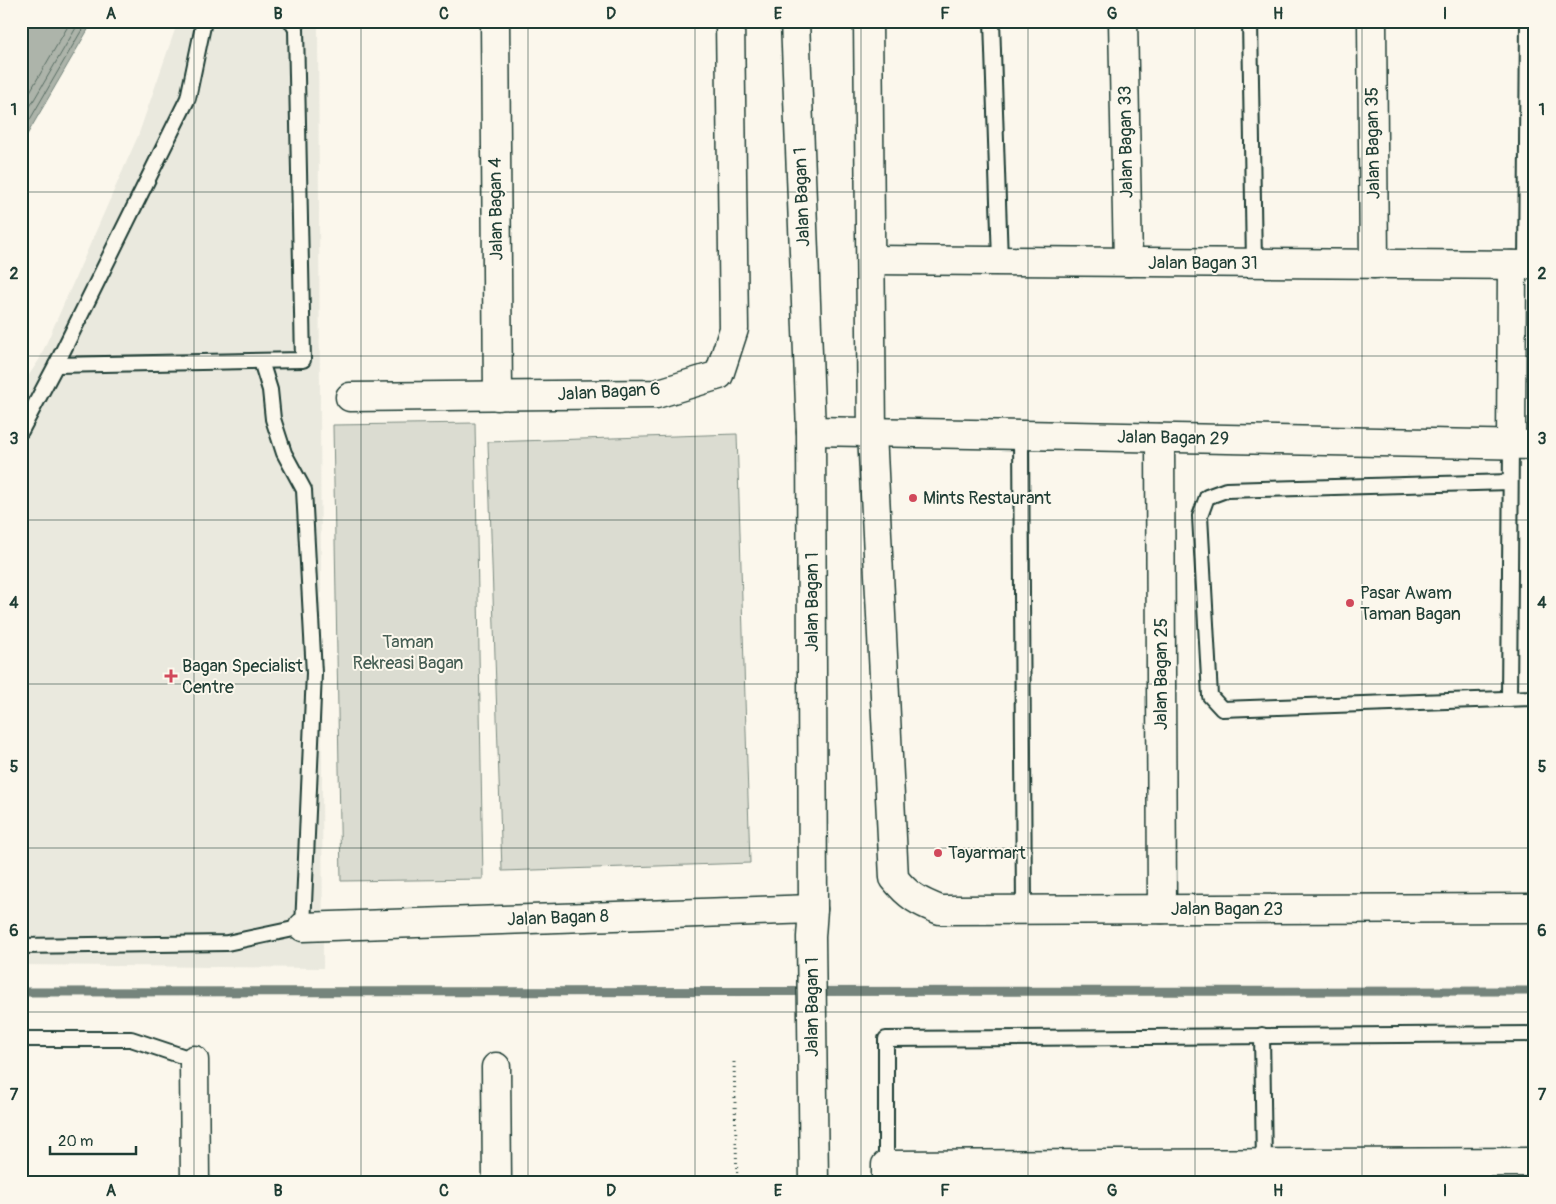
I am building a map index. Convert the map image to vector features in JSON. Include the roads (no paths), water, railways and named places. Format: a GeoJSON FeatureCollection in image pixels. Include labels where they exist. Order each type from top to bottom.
{"type":"FeatureCollection","features":[{"type":"Feature","properties":{"kind":"street","name":"Jalan Bagan 4"},"geometry":{"type":"LineString","coordinates":[[494,21],[498,396]]}},
{"type":"Feature","properties":{"kind":"street","name":"Jalan Bagan 6"},"geometry":{"type":"LineString","coordinates":[[350,397],[656,394],[719,375],[734,329],[730,21]]}},
{"type":"Feature","properties":{"kind":"street","name":"Jalan Bagan 1"},"geometry":{"type":"LineString","coordinates":[[795,21],[811,431],[813,909],[811,937],[814,1183]]}},
{"type":"Feature","properties":{"kind":"street"},"geometry":{"type":"LineString","coordinates":[[868,21],[872,433]]}},
{"type":"Feature","properties":{"kind":"street","name":"Jalan Bagan 33"},"geometry":{"type":"LineString","coordinates":[[1123,21],[1128,262]]}},
{"type":"Feature","properties":{"kind":"street","name":"Jalan Bagan 35"},"geometry":{"type":"LineString","coordinates":[[1372,21],[1374,264]]}},
{"type":"Feature","properties":{"kind":"street","name":"Jalan Bagan 31"},"geometry":{"type":"LineString","coordinates":[[870,260],[1524,265]]}},
{"type":"Feature","properties":{"kind":"street"},"geometry":{"type":"LineString","coordinates":[[1523,445],[1524,265]]}},
{"type":"Feature","properties":{"kind":"street","name":"Jalan Bagan 29"},"geometry":{"type":"LineString","coordinates":[[811,431],[1523,445]]}},
{"type":"Feature","properties":{"kind":"street","name":"Jalan Bagan 23"},"geometry":{"type":"LineString","coordinates":[[872,433],[894,878],[920,903],[940,910],[1535,908]]}},
{"type":"Feature","properties":{"kind":"street","name":"Jalan Bagan 25"},"geometry":{"type":"LineString","coordinates":[[1160,438],[1162,909]]}},
{"type":"Feature","properties":{"kind":"street","name":"Jalan Bagan 8"},"geometry":{"type":"LineString","coordinates":[[303,927],[813,909]]}},
{"type":"Feature","properties":{"kind":"street"},"geometry":{"type":"LineString","coordinates":[[194,1060],[195,1183]]}},
{"type":"Feature","properties":{"kind":"street"},"geometry":{"type":"LineString","coordinates":[[496,1067],[497,1183]]}},
{"type":"Feature","properties":{"kind":"street"},"geometry":{"type":"LineString","coordinates":[[886,1174],[1264,1164],[1341,1173],[1535,1162]]}},
{"type":"Feature","properties":{"kind":"lane"},"geometry":{"type":"LineString","coordinates":[[21,431],[56,365],[188,98],[204,21]]}},
{"type":"Feature","properties":{"kind":"lane"},"geometry":{"type":"LineString","coordinates":[[56,365],[303,360],[296,29],[291,21]]}},
{"type":"Feature","properties":{"kind":"lane"},"geometry":{"type":"LineString","coordinates":[[992,21],[1000,261]]}},
{"type":"Feature","properties":{"kind":"lane"},"geometry":{"type":"LineString","coordinates":[[1250,21],[1254,263]]}},
{"type":"Feature","properties":{"kind":"lane"},"geometry":{"type":"LineString","coordinates":[[1524,265],[1528,21]]}},
{"type":"Feature","properties":{"kind":"lane"},"geometry":{"type":"LineString","coordinates":[[21,946],[227,943],[303,927],[314,672],[304,490],[284,453],[272,419],[270,390],[261,361]]}},
{"type":"Feature","properties":{"kind":"lane"},"geometry":{"type":"LineString","coordinates":[[1021,436],[1024,910]]}},
{"type":"Feature","properties":{"kind":"lane"},"geometry":{"type":"LineString","coordinates":[[1510,699],[1510,482],[1523,445]]}},
{"type":"Feature","properties":{"kind":"lane"},"geometry":{"type":"LineString","coordinates":[[1510,482],[1226,490],[1208,498],[1200,516],[1210,696],[1222,709],[1535,698]]}},
{"type":"Feature","properties":{"kind":"lane"},"geometry":{"type":"LineString","coordinates":[[886,1174],[886,1040],[1535,1034]]}},
{"type":"Feature","properties":{"kind":"lane"},"geometry":{"type":"LineString","coordinates":[[1262,1036],[1264,1164]]}},
{"type":"Feature","properties":{"kind":"lane"},"geometry":{"type":"LineString","coordinates":[[21,1039],[131,1039],[194,1060]]}},
{"type":"Feature","properties":{"kind":"water"},"geometry":{"type":"Polygon","coordinates":[[[21,21],[93,21],[21,145],[21,21]]]}},
{"type":"Feature","properties":{"kind":"waterway"},"geometry":{"type":"LineString","coordinates":[[21,992],[1535,991]]}},
{"type":"Feature","properties":{"kind":"place","name":"Mints Restaurant"},"geometry":{"type":"Point","coordinates":[913,498]}},
{"type":"Feature","properties":{"kind":"place","name":"Pasar Awam Taman Bagan"},"geometry":{"type":"Point","coordinates":[1350,603]}},
{"type":"Feature","properties":{"kind":"place","name":"Bagan Specialist Centre"},"geometry":{"type":"Point","coordinates":[171,676]}},
{"type":"Feature","properties":{"kind":"place","name":"Tayarmart"},"geometry":{"type":"Point","coordinates":[938,853]}},
{"type":"Feature","properties":{"kind":"park label","name":"Taman Rekreasi Bagan"},"geometry":{"type":"Point","coordinates":[408,652]}}]}
